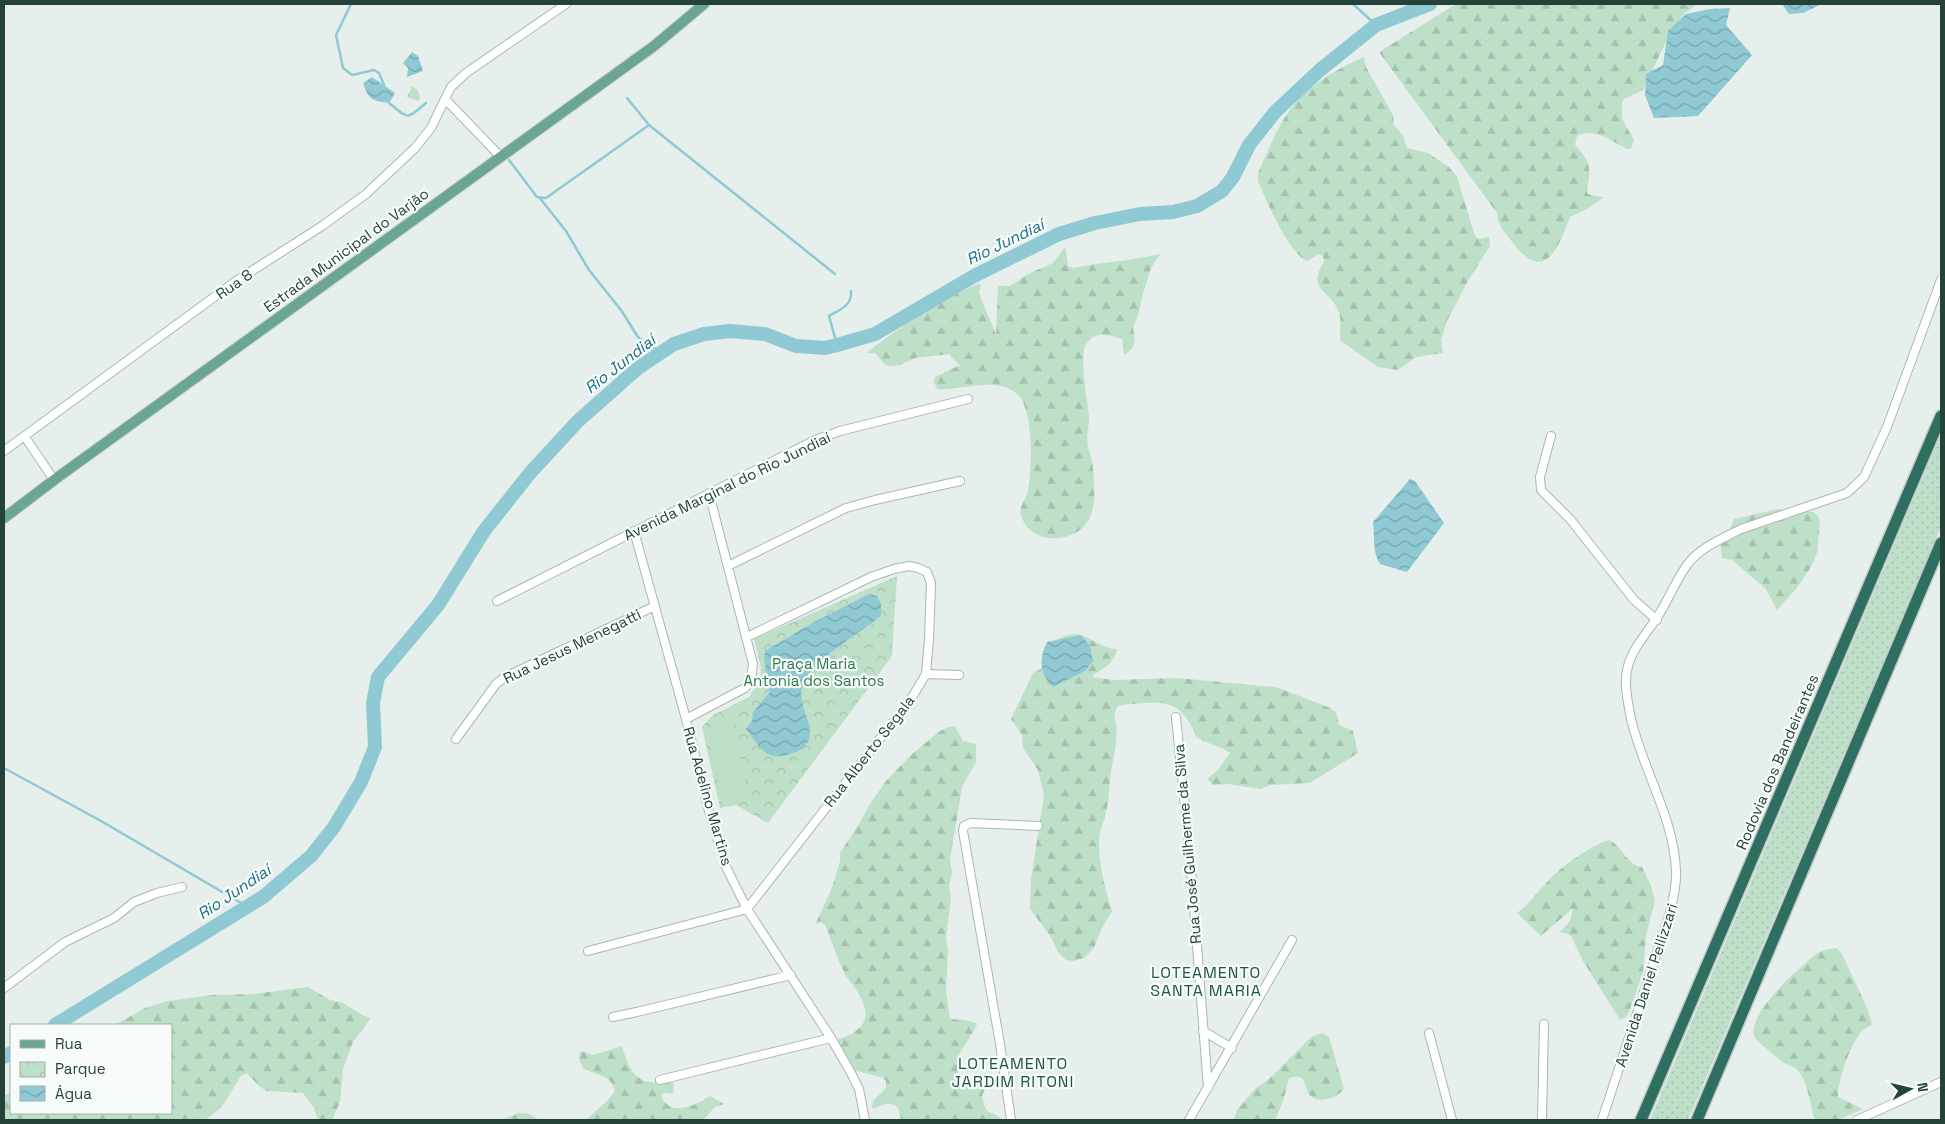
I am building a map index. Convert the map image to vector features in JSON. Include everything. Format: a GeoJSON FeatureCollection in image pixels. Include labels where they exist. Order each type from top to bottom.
{"type":"FeatureCollection","features":[{"type":"Feature","properties":{"kind":"highway","name":"Rodovia dos Bandeirantes"},"geometry":{"type":"LineString","coordinates":[[1641,1120],[1941,416]]}},
{"type":"Feature","properties":{"kind":"highway"},"geometry":{"type":"LineString","coordinates":[[1697,1120],[1941,543]]}},
{"type":"Feature","properties":{"kind":"main road","name":"Estrada Municipal do Varjão"},"geometry":{"type":"LineString","coordinates":[[4,518],[654,46],[704,4]]}},
{"type":"Feature","properties":{"kind":"street","name":"Rua 8"},"geometry":{"type":"LineString","coordinates":[[4,451],[236,281],[322,226],[366,194],[415,148],[430,128],[451,87],[466,74],[566,4]]}},
{"type":"Feature","properties":{"kind":"street"},"geometry":{"type":"LineString","coordinates":[[445,99],[501,157]]}},
{"type":"Feature","properties":{"kind":"street","name":"Avenida Daniel Pellizzari"},"geometry":{"type":"LineString","coordinates":[[1602,1120],[1675,894],[1674,851],[1668,827],[1636,742],[1628,706],[1626,682],[1630,657],[1657,620],[1687,564],[1698,554],[1741,529],[1848,493],[1864,477],[1887,427],[1941,280]]}},
{"type":"Feature","properties":{"kind":"street","name":"Avenida Marginal do Rio Jundiaí"},"geometry":{"type":"LineString","coordinates":[[497,601],[814,440],[840,431],[968,399]]}},
{"type":"Feature","properties":{"kind":"street"},"geometry":{"type":"LineString","coordinates":[[1551,436],[1540,477],[1541,490],[1570,519],[1634,600],[1657,620]]}},
{"type":"Feature","properties":{"kind":"street"},"geometry":{"type":"LineString","coordinates":[[25,437],[54,480]]}},
{"type":"Feature","properties":{"kind":"street"},"geometry":{"type":"LineString","coordinates":[[728,566],[846,508],[960,481]]}},
{"type":"Feature","properties":{"kind":"street"},"geometry":{"type":"LineString","coordinates":[[686,719],[745,688],[751,680],[753,664],[709,493]]}},
{"type":"Feature","properties":{"kind":"street","name":"Rua Adelino Martins"},"geometry":{"type":"LineString","coordinates":[[634,531],[721,854],[747,908],[831,1038],[859,1089],[866,1120]]}},
{"type":"Feature","properties":{"kind":"street","name":"Rua Alberto Segala"},"geometry":{"type":"LineString","coordinates":[[746,637],[871,577],[909,566],[926,572],[930,577],[932,592],[926,674],[911,699],[747,908]]}},
{"type":"Feature","properties":{"kind":"street","name":"Rua Jesus Menegatti"},"geometry":{"type":"LineString","coordinates":[[456,739],[496,684],[505,676],[655,606]]}},
{"type":"Feature","properties":{"kind":"street"},"geometry":{"type":"LineString","coordinates":[[926,674],[959,675]]}},
{"type":"Feature","properties":{"kind":"street","name":"Rua José Guilherme da Silva"},"geometry":{"type":"LineString","coordinates":[[1176,717],[1190,856],[1208,1088]]}},
{"type":"Feature","properties":{"kind":"street"},"geometry":{"type":"LineString","coordinates":[[1011,1120],[1000,1044],[963,832],[964,826],[971,823],[1038,826]]}},
{"type":"Feature","properties":{"kind":"street"},"geometry":{"type":"LineString","coordinates":[[4,988],[64,942],[114,918],[134,902],[157,893],[182,888]]}},
{"type":"Feature","properties":{"kind":"street"},"geometry":{"type":"LineString","coordinates":[[588,951],[747,908]]}},
{"type":"Feature","properties":{"kind":"street"},"geometry":{"type":"LineString","coordinates":[[1190,1120],[1292,940]]}},
{"type":"Feature","properties":{"kind":"street"},"geometry":{"type":"LineString","coordinates":[[613,1016],[791,975]]}},
{"type":"Feature","properties":{"kind":"street"},"geometry":{"type":"LineString","coordinates":[[1542,1120],[1544,1024]]}},
{"type":"Feature","properties":{"kind":"street"},"geometry":{"type":"LineString","coordinates":[[1203,1031],[1232,1048]]}},
{"type":"Feature","properties":{"kind":"street"},"geometry":{"type":"LineString","coordinates":[[1429,1033],[1452,1120]]}},
{"type":"Feature","properties":{"kind":"street"},"geometry":{"type":"LineString","coordinates":[[660,1080],[831,1038]]}},
{"type":"Feature","properties":{"kind":"street"},"geometry":{"type":"LineString","coordinates":[[1857,1120],[1941,1082]]}},
{"type":"Feature","properties":{"kind":"green space"},"geometry":{"type":"Polygon","coordinates":[[[1456,4],[1697,4],[1684,14],[1672,29],[1643,90],[1624,99],[1622,102],[1622,119],[1634,140],[1631,149],[1627,149],[1596,134],[1590,133],[1577,136],[1575,145],[1585,157],[1589,167],[1587,193],[1604,197],[1587,209],[1570,217],[1555,250],[1542,261],[1534,261],[1524,255],[1513,243],[1501,226],[1497,213],[1379,52],[1456,4]]]}},
{"type":"Feature","properties":{"kind":"green space"},"geometry":{"type":"Polygon","coordinates":[[[1364,57],[1366,67],[1393,115],[1394,125],[1403,136],[1407,148],[1428,153],[1449,167],[1457,177],[1475,236],[1479,239],[1489,237],[1490,246],[1469,279],[1447,321],[1441,340],[1443,353],[1416,357],[1398,370],[1378,367],[1341,341],[1338,310],[1318,284],[1317,278],[1324,262],[1323,256],[1319,254],[1307,261],[1292,248],[1278,225],[1258,181],[1258,173],[1275,136],[1294,104],[1322,80],[1364,57]]]}},
{"type":"Feature","properties":{"kind":"green space"},"geometry":{"type":"Polygon","coordinates":[[[412,86],[418,90],[419,101],[407,97],[412,86]]]}},
{"type":"Feature","properties":{"kind":"green space"},"geometry":{"type":"Polygon","coordinates":[[[1064,248],[1066,249],[1068,266],[1073,268],[1160,254],[1151,268],[1139,313],[1133,327],[1135,340],[1132,349],[1125,355],[1122,339],[1104,335],[1093,337],[1085,347],[1083,358],[1089,417],[1087,443],[1094,482],[1093,509],[1088,521],[1081,529],[1062,538],[1052,538],[1033,532],[1026,525],[1020,512],[1027,493],[1031,455],[1027,414],[1018,395],[1010,389],[990,385],[937,389],[934,382],[935,377],[960,365],[950,354],[915,358],[900,365],[892,366],[885,365],[875,353],[866,353],[920,315],[948,298],[978,284],[981,285],[979,294],[996,334],[998,286],[1010,286],[1028,274],[1053,263],[1064,248]]]}},
{"type":"Feature","properties":{"kind":"green space"},"geometry":{"type":"Polygon","coordinates":[[[1941,434],[1941,527],[1688,1120],[1650,1120],[1941,434]]]}},
{"type":"Feature","properties":{"kind":"green space"},"geometry":{"type":"Polygon","coordinates":[[[1778,509],[1813,512],[1820,521],[1817,553],[1811,567],[1796,589],[1777,610],[1766,589],[1732,560],[1722,558],[1720,542],[1728,534],[1734,519],[1778,509]]]}},
{"type":"Feature","properties":{"kind":"green space","name":"Praça Maria Antonia dos Santos"},"geometry":{"type":"Polygon","coordinates":[[[897,576],[892,656],[768,823],[736,805],[720,808],[702,727],[713,715],[749,697],[760,679],[761,667],[754,639],[897,576]]]}},
{"type":"Feature","properties":{"kind":"green space"},"geometry":{"type":"Polygon","coordinates":[[[1074,634],[1106,647],[1117,649],[1111,662],[1093,675],[1093,677],[1113,680],[1178,678],[1276,687],[1328,707],[1336,712],[1339,725],[1353,731],[1358,753],[1310,783],[1270,785],[1261,789],[1228,784],[1213,785],[1207,779],[1217,771],[1230,753],[1196,737],[1190,724],[1176,708],[1168,704],[1158,703],[1122,705],[1117,707],[1114,715],[1116,743],[1105,819],[1099,841],[1102,872],[1112,911],[1101,930],[1094,948],[1084,958],[1073,961],[1066,960],[1058,952],[1051,937],[1030,909],[1031,879],[1044,795],[1038,770],[1023,748],[1022,735],[1011,719],[1033,673],[1044,667],[1049,648],[1055,640],[1074,634]]]}},
{"type":"Feature","properties":{"kind":"green space"},"geometry":{"type":"Polygon","coordinates":[[[733,723],[748,795],[722,800],[707,728],[733,723]]]}},
{"type":"Feature","properties":{"kind":"green space"},"geometry":{"type":"Polygon","coordinates":[[[955,726],[963,741],[976,744],[976,762],[962,787],[950,859],[952,873],[949,885],[951,899],[946,937],[948,951],[946,991],[950,1019],[964,1020],[976,1023],[977,1025],[957,1058],[958,1084],[981,1080],[986,1087],[982,1096],[987,1111],[1002,1120],[901,1120],[899,1110],[895,1105],[887,1103],[873,1109],[873,1101],[886,1088],[886,1081],[881,1077],[848,1069],[836,1040],[855,1032],[861,1027],[866,1015],[861,998],[843,970],[825,925],[820,922],[815,925],[832,888],[840,861],[840,853],[886,781],[911,755],[940,731],[955,726]]]}},
{"type":"Feature","properties":{"kind":"green space"},"geometry":{"type":"Polygon","coordinates":[[[1609,840],[1618,846],[1632,863],[1642,867],[1655,900],[1646,936],[1643,973],[1629,1012],[1625,1018],[1620,1020],[1583,961],[1571,936],[1560,932],[1570,921],[1573,908],[1541,936],[1517,913],[1527,905],[1561,868],[1587,850],[1609,840]]]}},
{"type":"Feature","properties":{"kind":"green space"},"geometry":{"type":"Polygon","coordinates":[[[1837,948],[1842,954],[1868,1010],[1872,1025],[1862,1031],[1853,1044],[1842,1072],[1838,1097],[1863,1109],[1838,1120],[1815,1120],[1800,1073],[1795,1068],[1784,1063],[1757,1040],[1754,1029],[1757,1018],[1765,1005],[1797,970],[1815,955],[1828,949],[1837,948]]]}},
{"type":"Feature","properties":{"kind":"green space"},"geometry":{"type":"Polygon","coordinates":[[[308,987],[330,1000],[341,1002],[364,1016],[371,1018],[353,1042],[343,1069],[340,1102],[332,1120],[318,1120],[314,1108],[303,1093],[266,1091],[247,1073],[241,1076],[221,1108],[205,1120],[4,1120],[4,1095],[10,1093],[10,1114],[172,1114],[172,1024],[117,1024],[145,1008],[168,1001],[212,995],[254,994],[308,987]]]}},
{"type":"Feature","properties":{"kind":"green space"},"geometry":{"type":"Polygon","coordinates":[[[1322,1033],[1329,1037],[1344,1089],[1341,1092],[1327,1099],[1317,1099],[1309,1094],[1302,1078],[1289,1078],[1283,1101],[1275,1120],[1234,1120],[1237,1110],[1255,1089],[1270,1078],[1311,1037],[1322,1033]]]}},
{"type":"Feature","properties":{"kind":"green space"},"geometry":{"type":"Polygon","coordinates":[[[622,1046],[631,1068],[639,1078],[650,1082],[674,1083],[673,1094],[664,1093],[661,1096],[665,1103],[671,1107],[684,1108],[710,1096],[724,1104],[715,1107],[703,1120],[587,1120],[610,1098],[615,1090],[609,1080],[583,1068],[579,1059],[580,1053],[582,1051],[593,1055],[622,1046]]]}},
{"type":"Feature","properties":{"kind":"green space"},"geometry":{"type":"Polygon","coordinates":[[[518,1113],[529,1114],[540,1120],[502,1120],[518,1113]]]}},
{"type":"Feature","properties":{"kind":"water"},"geometry":{"type":"Polygon","coordinates":[[[1782,4],[1822,4],[1803,13],[1789,14],[1782,4]]]}},
{"type":"Feature","properties":{"kind":"water"},"geometry":{"type":"Polygon","coordinates":[[[1730,8],[1726,25],[1752,55],[1698,116],[1654,118],[1645,95],[1646,74],[1663,65],[1668,31],[1686,14],[1710,9],[1730,8]]]}},
{"type":"Feature","properties":{"kind":"water"},"geometry":{"type":"Polygon","coordinates":[[[412,52],[418,56],[423,71],[407,77],[408,68],[403,63],[412,52]]]}},
{"type":"Feature","properties":{"kind":"water"},"geometry":{"type":"Polygon","coordinates":[[[372,77],[395,93],[389,103],[375,100],[367,93],[363,83],[372,77]]]}},
{"type":"Feature","properties":{"kind":"water"},"geometry":{"type":"Polygon","coordinates":[[[1410,479],[1415,481],[1444,523],[1407,572],[1380,564],[1375,549],[1373,522],[1410,479]]]}},
{"type":"Feature","properties":{"kind":"water"},"geometry":{"type":"Polygon","coordinates":[[[869,594],[877,596],[881,604],[881,616],[827,656],[817,665],[803,684],[801,693],[802,704],[809,724],[810,734],[808,742],[801,749],[787,755],[773,756],[762,750],[746,729],[752,721],[753,712],[770,692],[764,659],[765,651],[814,622],[869,594]]]}},
{"type":"Feature","properties":{"kind":"water"},"geometry":{"type":"Polygon","coordinates":[[[1081,635],[1090,646],[1093,661],[1085,671],[1053,687],[1045,677],[1042,666],[1044,648],[1047,642],[1081,635]]]}},
{"type":"Feature","properties":{"kind":"waterway"},"geometry":{"type":"LineString","coordinates":[[351,4],[336,35],[343,68],[352,75],[374,70],[379,73],[384,85]]}},
{"type":"Feature","properties":{"kind":"waterway"},"geometry":{"type":"LineString","coordinates":[[1353,4],[1376,25]]}},
{"type":"Feature","properties":{"kind":"waterway","name":"Rio Jundiaí"},"geometry":{"type":"LineString","coordinates":[[57,1024],[263,897],[311,856],[334,827],[361,782],[375,747],[373,703],[378,677],[438,605],[484,531],[530,473],[578,421],[638,368],[674,344],[704,334],[730,331],[765,334],[796,346],[825,348],[875,334],[974,276],[1059,234],[1095,223],[1140,214],[1173,212],[1197,206],[1222,191],[1233,177],[1249,145],[1275,112],[1320,70],[1376,25],[1430,4]]}},
{"type":"Feature","properties":{"kind":"waterway"},"geometry":{"type":"LineString","coordinates":[[627,98],[649,125],[835,274]]}},
{"type":"Feature","properties":{"kind":"waterway"},"geometry":{"type":"LineString","coordinates":[[389,103],[407,115],[411,115],[426,103]]}},
{"type":"Feature","properties":{"kind":"waterway"},"geometry":{"type":"LineString","coordinates":[[509,160],[537,197],[546,198],[649,125]]}},
{"type":"Feature","properties":{"kind":"waterway"},"geometry":{"type":"LineString","coordinates":[[539,197],[566,231],[589,270],[621,310],[638,337],[662,352]]}},
{"type":"Feature","properties":{"kind":"waterway"},"geometry":{"type":"LineString","coordinates":[[837,345],[829,316],[848,304],[851,291]]}},
{"type":"Feature","properties":{"kind":"waterway"},"geometry":{"type":"LineString","coordinates":[[4,768],[101,821],[248,907]]}},
{"type":"Feature","properties":{"kind":"waterway","name":"Rio Jundiaí"},"geometry":{"type":"LineString","coordinates":[[4,1057],[10,1054]]}},
{"type":"Feature","properties":{"kind":"district","name":"LOTEAMENTO SANTA MARIA"},"geometry":{"type":"Point","coordinates":[1206,981]}},
{"type":"Feature","properties":{"kind":"district","name":"LOTEAMENTO JARDIM RITONI"},"geometry":{"type":"Point","coordinates":[1013,1072]}}]}
